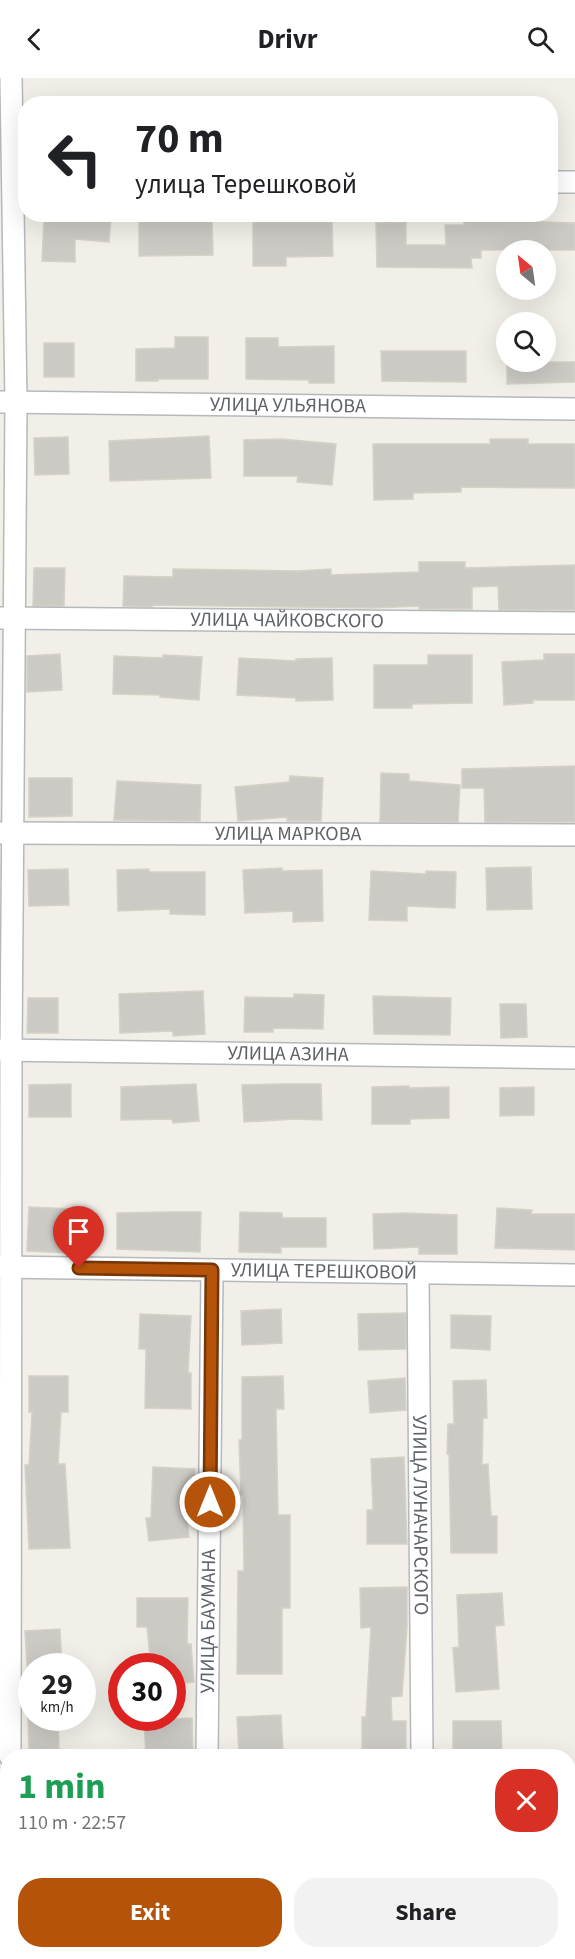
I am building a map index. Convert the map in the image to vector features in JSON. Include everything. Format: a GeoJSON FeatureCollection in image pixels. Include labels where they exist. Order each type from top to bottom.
{"type":"FeatureCollection","features":[{"type":"Feature","properties":{"kind":"street"},"geometry":{"type":"LineString","coordinates":[[10,1749],[5,1050],[8,402],[13,171],[11,78]]}},
{"type":"Feature","properties":{"kind":"street"},"geometry":{"type":"LineString","coordinates":[[558,182],[575,182]]}},
{"type":"Feature","properties":{"kind":"street","name":"УЛИЦА УЛЬЯНОВА"},"geometry":{"type":"LineString","coordinates":[[8,402],[575,409]]}},
{"type":"Feature","properties":{"kind":"street","name":"УЛИЦА ЧАЙКОВСКОГО"},"geometry":{"type":"LineString","coordinates":[[7,618],[575,623]]}},
{"type":"Feature","properties":{"kind":"street","name":"УЛИЦА МАРКОВА"},"geometry":{"type":"LineString","coordinates":[[6,833],[575,835]]}},
{"type":"Feature","properties":{"kind":"street","name":"УЛИЦА АЗИНА"},"geometry":{"type":"LineString","coordinates":[[5,1050],[575,1058]]}},
{"type":"Feature","properties":{"kind":"street","name":"УЛИЦА ТЕРЕШКОВОЙ"},"geometry":{"type":"LineString","coordinates":[[6,1267],[575,1275]]}},
{"type":"Feature","properties":{"kind":"street","name":"УЛИЦА БАУМАНА"},"geometry":{"type":"LineString","coordinates":[[207,1749],[212,1270]]}},
{"type":"Feature","properties":{"kind":"street","name":"УЛИЦА ЛУНАЧАРСКОГО"},"geometry":{"type":"LineString","coordinates":[[418,1273],[422,1749]]}},
{"type":"Feature","properties":{"kind":"building"},"geometry":{"type":"Polygon","coordinates":[[[44,222],[111,222],[109,242],[75,239],[75,262],[42,261],[44,222]]]}},
{"type":"Feature","properties":{"kind":"building"},"geometry":{"type":"Polygon","coordinates":[[[139,222],[212,222],[213,255],[139,256],[139,222]]]}},
{"type":"Feature","properties":{"kind":"building"},"geometry":{"type":"Polygon","coordinates":[[[253,222],[332,222],[333,256],[286,257],[286,266],[253,266],[253,222]]]}},
{"type":"Feature","properties":{"kind":"building"},"geometry":{"type":"Polygon","coordinates":[[[406,222],[406,245],[446,245],[445,225],[464,225],[464,222],[575,223],[575,250],[556,250],[556,240],[496,240],[496,250],[481,250],[481,258],[471,258],[472,268],[377,267],[376,223],[406,222]]]}},
{"type":"Feature","properties":{"kind":"building"},"geometry":{"type":"Polygon","coordinates":[[[175,337],[208,337],[208,379],[136,381],[136,349],[175,348],[175,337]]]}},
{"type":"Feature","properties":{"kind":"building"},"geometry":{"type":"Polygon","coordinates":[[[246,338],[278,338],[278,347],[334,346],[334,383],[309,383],[309,380],[246,379],[246,338]]]}},
{"type":"Feature","properties":{"kind":"building"},"geometry":{"type":"Polygon","coordinates":[[[44,343],[74,343],[74,377],[44,377],[44,343]]]}},
{"type":"Feature","properties":{"kind":"building"},"geometry":{"type":"Polygon","coordinates":[[[381,351],[466,351],[466,382],[382,381],[381,351]]]}},
{"type":"Feature","properties":{"kind":"building"},"geometry":{"type":"Polygon","coordinates":[[[556,362],[575,362],[575,382],[507,384],[507,372],[556,372],[556,362]]]}},
{"type":"Feature","properties":{"kind":"building"},"geometry":{"type":"Polygon","coordinates":[[[209,436],[211,478],[110,481],[109,441],[209,436]]]}},
{"type":"Feature","properties":{"kind":"building"},"geometry":{"type":"Polygon","coordinates":[[[68,437],[69,474],[35,475],[34,438],[68,437]]]}},
{"type":"Feature","properties":{"kind":"building"},"geometry":{"type":"Polygon","coordinates":[[[281,439],[336,444],[332,485],[297,482],[298,476],[244,476],[244,440],[281,439]]]}},
{"type":"Feature","properties":{"kind":"building"},"geometry":{"type":"Polygon","coordinates":[[[490,439],[528,439],[528,444],[575,444],[575,488],[461,487],[461,492],[413,493],[413,499],[374,500],[373,444],[490,444],[490,439]]]}},
{"type":"Feature","properties":{"kind":"building"},"geometry":{"type":"Polygon","coordinates":[[[419,562],[465,562],[465,568],[575,565],[575,610],[499,610],[498,586],[472,587],[472,609],[419,609],[419,606],[372,608],[123,606],[124,576],[173,577],[173,569],[297,571],[331,569],[331,575],[419,572],[419,562]]]}},
{"type":"Feature","properties":{"kind":"building"},"geometry":{"type":"Polygon","coordinates":[[[34,568],[65,568],[64,606],[33,606],[34,568]]]}},
{"type":"Feature","properties":{"kind":"building"},"geometry":{"type":"Polygon","coordinates":[[[60,654],[62,690],[27,692],[27,656],[60,654]]]}},
{"type":"Feature","properties":{"kind":"building"},"geometry":{"type":"Polygon","coordinates":[[[544,654],[575,654],[575,700],[533,700],[533,703],[504,705],[502,662],[544,660],[544,654]]]}},
{"type":"Feature","properties":{"kind":"building"},"geometry":{"type":"Polygon","coordinates":[[[163,655],[202,657],[199,700],[160,697],[160,695],[113,694],[114,656],[163,658],[163,655]]]}},
{"type":"Feature","properties":{"kind":"building"},"geometry":{"type":"Polygon","coordinates":[[[428,655],[472,655],[472,703],[412,704],[412,708],[374,708],[374,665],[428,665],[428,655]]]}},
{"type":"Feature","properties":{"kind":"building"},"geometry":{"type":"Polygon","coordinates":[[[239,658],[296,661],[296,659],[332,658],[333,700],[296,701],[296,698],[237,695],[239,658]]]}},
{"type":"Feature","properties":{"kind":"building"},"geometry":{"type":"Polygon","coordinates":[[[575,766],[575,822],[485,822],[484,788],[462,788],[462,769],[575,766]]]}},
{"type":"Feature","properties":{"kind":"building"},"geometry":{"type":"Polygon","coordinates":[[[381,773],[409,774],[409,781],[460,785],[458,822],[380,822],[381,773]]]}},
{"type":"Feature","properties":{"kind":"building"},"geometry":{"type":"Polygon","coordinates":[[[290,776],[323,778],[321,821],[287,821],[287,817],[238,821],[235,787],[289,782],[290,776]]]}},
{"type":"Feature","properties":{"kind":"building"},"geometry":{"type":"Polygon","coordinates":[[[29,778],[72,778],[72,816],[29,817],[29,778]]]}},
{"type":"Feature","properties":{"kind":"building"},"geometry":{"type":"Polygon","coordinates":[[[117,781],[201,785],[200,821],[114,820],[117,781]]]}},
{"type":"Feature","properties":{"kind":"building"},"geometry":{"type":"Polygon","coordinates":[[[531,867],[532,909],[487,910],[486,868],[531,867]]]}},
{"type":"Feature","properties":{"kind":"building"},"geometry":{"type":"Polygon","coordinates":[[[282,868],[282,871],[322,870],[323,921],[293,922],[293,911],[245,913],[243,870],[282,868]]]}},
{"type":"Feature","properties":{"kind":"building"},"geometry":{"type":"Polygon","coordinates":[[[68,869],[69,905],[29,906],[28,870],[68,869]]]}},
{"type":"Feature","properties":{"kind":"building"},"geometry":{"type":"Polygon","coordinates":[[[149,869],[149,872],[205,872],[205,915],[170,914],[170,909],[118,911],[117,870],[149,869]]]}},
{"type":"Feature","properties":{"kind":"building"},"geometry":{"type":"Polygon","coordinates":[[[371,871],[426,874],[426,871],[456,872],[455,908],[407,906],[407,921],[369,920],[371,871]]]}},
{"type":"Feature","properties":{"kind":"building"},"geometry":{"type":"Polygon","coordinates":[[[203,991],[205,1034],[173,1036],[173,1031],[120,1033],[119,994],[203,991]]]}},
{"type":"Feature","properties":{"kind":"building"},"geometry":{"type":"Polygon","coordinates":[[[294,994],[324,995],[323,1029],[273,1028],[273,1032],[244,1032],[245,997],[294,998],[294,994]]]}},
{"type":"Feature","properties":{"kind":"building"},"geometry":{"type":"Polygon","coordinates":[[[373,996],[451,998],[450,1035],[374,1034],[373,996]]]}},
{"type":"Feature","properties":{"kind":"building"},"geometry":{"type":"Polygon","coordinates":[[[28,998],[58,998],[58,1033],[27,1033],[28,998]]]}},
{"type":"Feature","properties":{"kind":"building"},"geometry":{"type":"Polygon","coordinates":[[[500,1004],[526,1004],[527,1037],[501,1038],[500,1004]]]}},
{"type":"Feature","properties":{"kind":"building"},"geometry":{"type":"Polygon","coordinates":[[[71,1084],[71,1117],[29,1117],[29,1085],[71,1084]]]}},
{"type":"Feature","properties":{"kind":"building"},"geometry":{"type":"Polygon","coordinates":[[[196,1084],[199,1121],[173,1123],[172,1119],[121,1120],[121,1087],[196,1084]]]}},
{"type":"Feature","properties":{"kind":"building"},"geometry":{"type":"Polygon","coordinates":[[[321,1084],[322,1120],[244,1122],[242,1085],[321,1084]]]}},
{"type":"Feature","properties":{"kind":"building"},"geometry":{"type":"Polygon","coordinates":[[[409,1086],[409,1088],[449,1087],[449,1118],[410,1119],[410,1124],[372,1124],[372,1087],[409,1086]]]}},
{"type":"Feature","properties":{"kind":"building"},"geometry":{"type":"Polygon","coordinates":[[[534,1087],[534,1115],[500,1116],[500,1088],[534,1087]]]}},
{"type":"Feature","properties":{"kind":"building"},"geometry":{"type":"Polygon","coordinates":[[[29,1207],[71,1209],[69,1253],[27,1251],[29,1207]]]}},
{"type":"Feature","properties":{"kind":"building"},"geometry":{"type":"Polygon","coordinates":[[[497,1208],[532,1210],[531,1214],[575,1214],[575,1250],[495,1248],[497,1208]]]}},
{"type":"Feature","properties":{"kind":"building"},"geometry":{"type":"Polygon","coordinates":[[[201,1212],[200,1252],[117,1249],[117,1213],[201,1212]]]}},
{"type":"Feature","properties":{"kind":"building"},"geometry":{"type":"Polygon","coordinates":[[[240,1212],[282,1213],[282,1218],[326,1218],[326,1247],[281,1247],[281,1253],[239,1252],[240,1212]]]}},
{"type":"Feature","properties":{"kind":"building"},"geometry":{"type":"Polygon","coordinates":[[[373,1214],[457,1215],[457,1254],[419,1254],[419,1247],[374,1249],[373,1214]]]}},
{"type":"Feature","properties":{"kind":"building"},"geometry":{"type":"Polygon","coordinates":[[[281,1309],[282,1343],[242,1345],[241,1311],[281,1309]]]}},
{"type":"Feature","properties":{"kind":"building"},"geometry":{"type":"Polygon","coordinates":[[[406,1313],[406,1349],[359,1350],[358,1314],[406,1313]]]}},
{"type":"Feature","properties":{"kind":"building"},"geometry":{"type":"Polygon","coordinates":[[[140,1314],[191,1316],[188,1373],[191,1373],[191,1409],[145,1408],[146,1349],[139,1349],[140,1314]]]}},
{"type":"Feature","properties":{"kind":"building"},"geometry":{"type":"Polygon","coordinates":[[[451,1315],[491,1316],[490,1350],[451,1348],[451,1315]]]}},
{"type":"Feature","properties":{"kind":"building"},"geometry":{"type":"Polygon","coordinates":[[[29,1376],[68,1376],[68,1412],[61,1412],[58,1464],[65,1464],[70,1548],[29,1549],[25,1465],[29,1465],[32,1412],[29,1412],[29,1376]]]}},
{"type":"Feature","properties":{"kind":"building"},"geometry":{"type":"Polygon","coordinates":[[[283,1376],[284,1409],[276,1409],[278,1515],[290,1515],[290,1608],[282,1608],[282,1674],[237,1674],[238,1571],[244,1571],[243,1495],[241,1495],[239,1440],[242,1440],[242,1377],[283,1376]]]}},
{"type":"Feature","properties":{"kind":"building"},"geometry":{"type":"Polygon","coordinates":[[[405,1378],[406,1410],[370,1413],[368,1381],[405,1378]]]}},
{"type":"Feature","properties":{"kind":"building"},"geometry":{"type":"Polygon","coordinates":[[[486,1380],[487,1418],[483,1418],[482,1465],[488,1464],[491,1516],[497,1516],[497,1553],[451,1553],[449,1454],[447,1454],[448,1424],[454,1424],[453,1381],[486,1380]]]}},
{"type":"Feature","properties":{"kind":"building"},"geometry":{"type":"Polygon","coordinates":[[[404,1457],[407,1544],[367,1544],[367,1510],[373,1510],[371,1459],[404,1457]]]}},
{"type":"Feature","properties":{"kind":"building"},"geometry":{"type":"Polygon","coordinates":[[[153,1467],[195,1469],[193,1499],[185,1499],[189,1537],[149,1541],[146,1518],[151,1518],[153,1467]]]}},
{"type":"Feature","properties":{"kind":"building"},"geometry":{"type":"Polygon","coordinates":[[[407,1587],[407,1627],[402,1696],[391,1697],[392,1721],[406,1721],[406,1749],[362,1749],[362,1717],[366,1717],[371,1627],[361,1628],[360,1588],[407,1587]]]}},
{"type":"Feature","properties":{"kind":"building"},"geometry":{"type":"Polygon","coordinates":[[[502,1593],[504,1625],[495,1626],[499,1689],[456,1692],[453,1648],[459,1647],[457,1595],[502,1593]]]}},
{"type":"Feature","properties":{"kind":"building"},"geometry":{"type":"Polygon","coordinates":[[[137,1598],[188,1598],[187,1644],[191,1644],[194,1682],[186,1683],[186,1653],[150,1653],[147,1627],[137,1627],[137,1598]]]}},
{"type":"Feature","properties":{"kind":"building"},"geometry":{"type":"Polygon","coordinates":[[[60,1629],[61,1653],[26,1653],[25,1631],[60,1629]]]}},
{"type":"Feature","properties":{"kind":"building"},"geometry":{"type":"Polygon","coordinates":[[[281,1715],[283,1749],[239,1749],[237,1717],[281,1715]]]}},
{"type":"Feature","properties":{"kind":"building"},"geometry":{"type":"Polygon","coordinates":[[[186,1718],[192,1718],[193,1749],[146,1749],[145,1731],[186,1731],[186,1718]]]}},
{"type":"Feature","properties":{"kind":"building"},"geometry":{"type":"Polygon","coordinates":[[[453,1721],[501,1721],[502,1749],[453,1749],[453,1721]]]}},
{"type":"Feature","properties":{"kind":"building"},"geometry":{"type":"Polygon","coordinates":[[[28,1731],[58,1731],[59,1749],[29,1749],[28,1731]]]}},
{"type":"Feature","properties":{"kind":"route"},"geometry":{"type":"LineString","coordinates":[[79,1268],[212,1270],[210,1502]]}}]}
